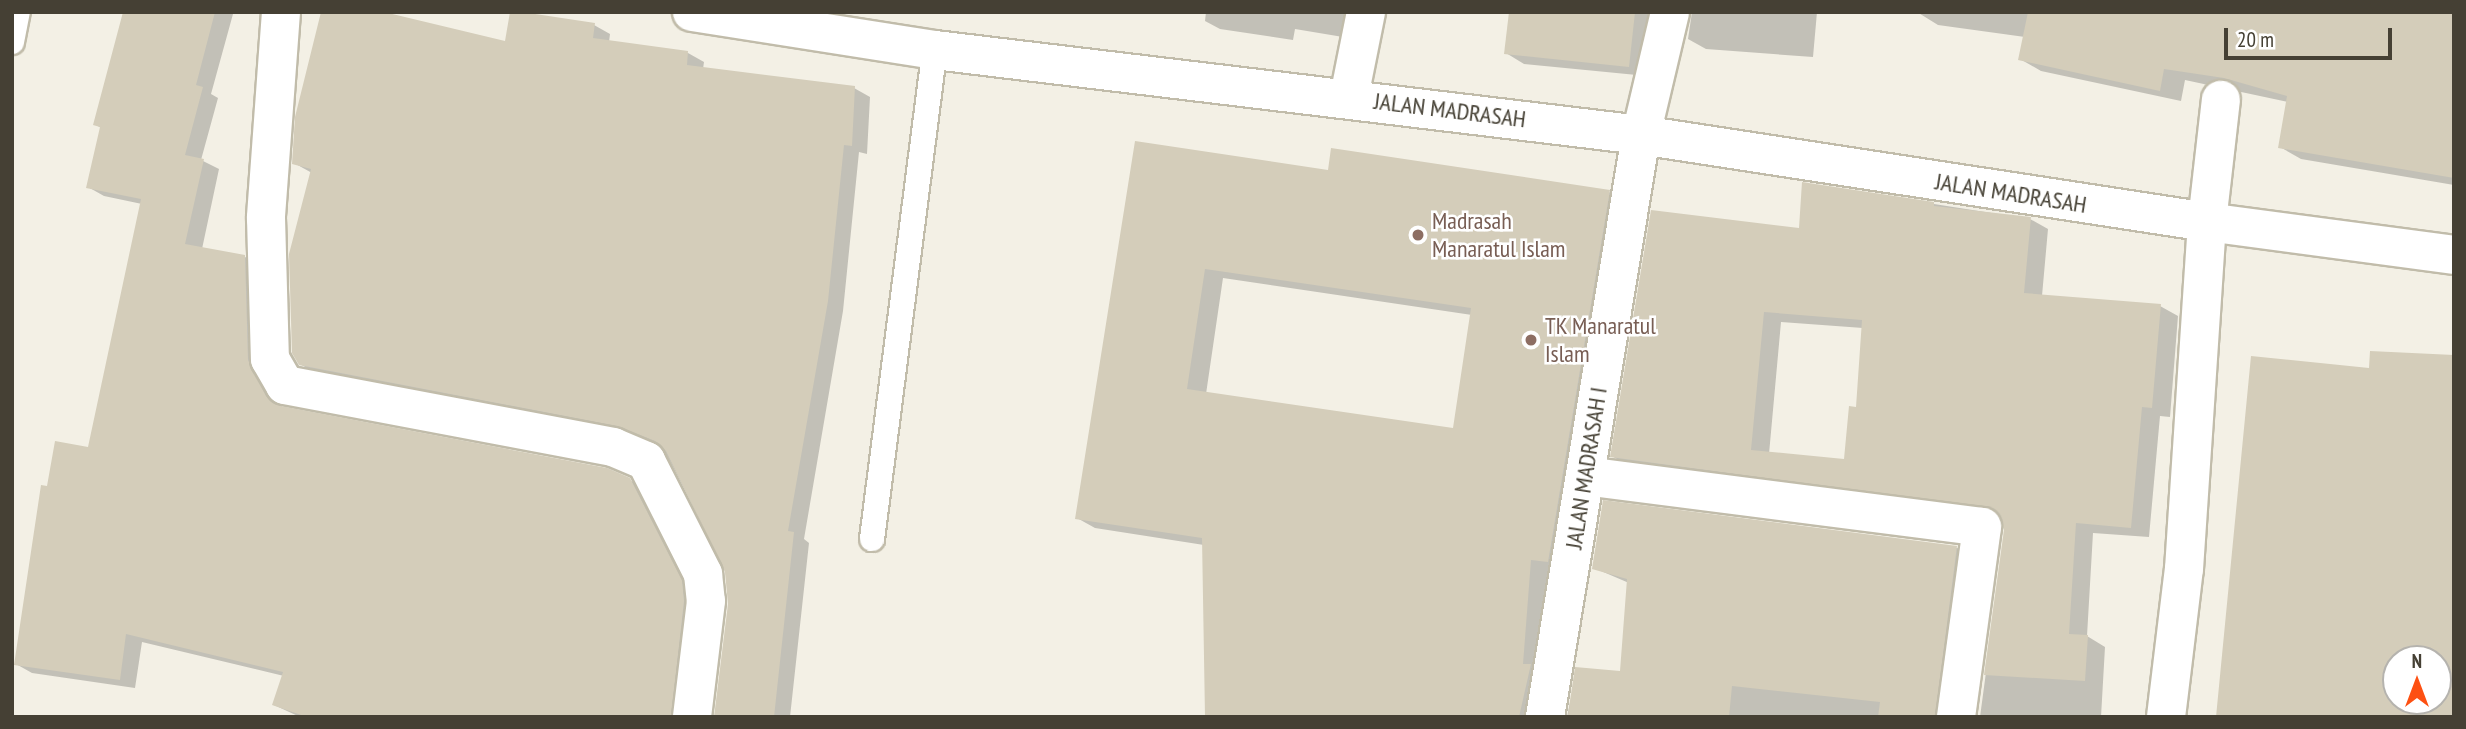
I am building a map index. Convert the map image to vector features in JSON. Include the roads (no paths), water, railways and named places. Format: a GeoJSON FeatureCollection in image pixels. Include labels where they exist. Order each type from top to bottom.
{"type":"FeatureCollection","features":[{"type":"Feature","properties":{"kind":"street"},"geometry":{"type":"LineString","coordinates":[[281,12],[267,218],[270,359],[285,385],[613,447],[646,461],[703,574],[706,601],[692,717]]}},
{"type":"Feature","properties":{"kind":"street","name":"JALAN MADRASAH"},"geometry":{"type":"LineString","coordinates":[[692,12],[867,26],[935,50],[1306,96],[1349,97],[1641,135],[2207,222],[2454,255]]}},
{"type":"Feature","properties":{"kind":"street"},"geometry":{"type":"LineString","coordinates":[[1349,97],[1366,12]]}},
{"type":"Feature","properties":{"kind":"street","name":"JALAN MADRASAH I"},"geometry":{"type":"LineString","coordinates":[[1545,717],[1641,135],[1670,12]]}},
{"type":"Feature","properties":{"kind":"street"},"geometry":{"type":"LineString","coordinates":[[2166,717],[2184,569],[2207,222],[2221,100]]}},
{"type":"Feature","properties":{"kind":"street"},"geometry":{"type":"LineString","coordinates":[[1585,476],[1982,527],[1956,717]]}},
{"type":"Feature","properties":{"kind":"lane"},"geometry":{"type":"LineString","coordinates":[[12,42],[18,12]]}},
{"type":"Feature","properties":{"kind":"lane"},"geometry":{"type":"LineString","coordinates":[[872,539],[935,50]]}},
{"type":"Feature","properties":{"kind":"place","name":"Madrasah Manaratul Islam"},"geometry":{"type":"Point","coordinates":[1418,235]}},
{"type":"Feature","properties":{"kind":"place","name":"TK Manaratul Islam"},"geometry":{"type":"Point","coordinates":[1531,340]}}]}
